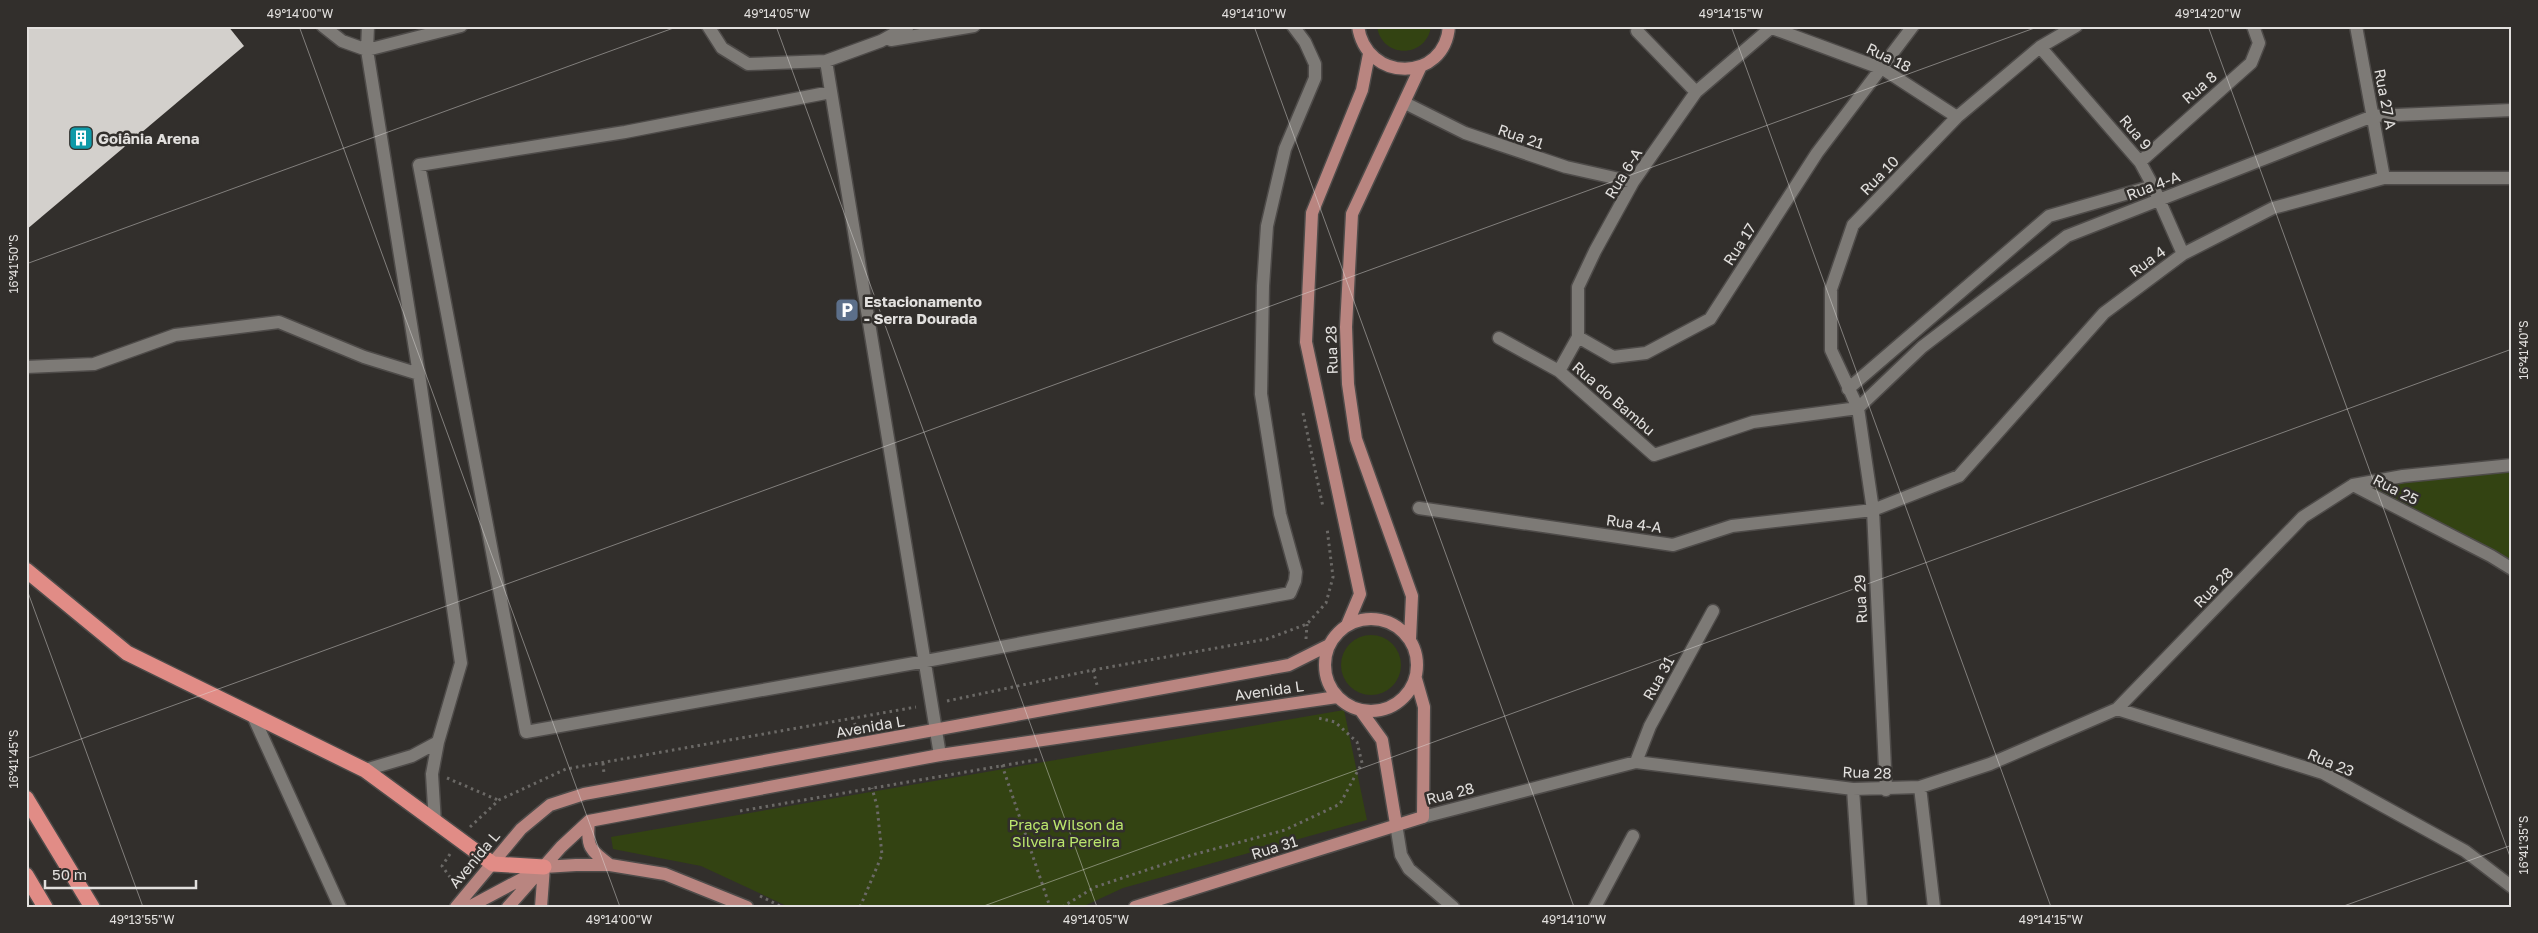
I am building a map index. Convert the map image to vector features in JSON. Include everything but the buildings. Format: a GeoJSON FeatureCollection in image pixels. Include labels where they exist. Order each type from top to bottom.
{"type":"FeatureCollection","features":[{"type":"Feature","properties":{"kind":"highway"},"geometry":{"type":"LineString","coordinates":[[26,570],[127,653],[365,770],[493,864],[544,867]]}},
{"type":"Feature","properties":{"kind":"highway"},"geometry":{"type":"LineString","coordinates":[[26,798],[92,907]]}},
{"type":"Feature","properties":{"kind":"highway"},"geometry":{"type":"LineString","coordinates":[[26,875],[45,907]]}},
{"type":"Feature","properties":{"kind":"main road"},"geometry":{"type":"LineString","coordinates":[[1357,27],[1361,41],[1368,54],[1380,63],[1393,68],[1407,70],[1421,66],[1433,59],[1443,48],[1449,26]]}},
{"type":"Feature","properties":{"kind":"main road","name":"Rua 28"},"geometry":{"type":"LineString","coordinates":[[1347,625],[1360,594],[1306,342],[1312,212],[1362,90],[1368,54]]}},
{"type":"Feature","properties":{"kind":"main road","name":"Rua 28"},"geometry":{"type":"LineString","coordinates":[[1410,639],[1412,596],[1356,440],[1348,384],[1346,328],[1352,214],[1421,66]]}},
{"type":"Feature","properties":{"kind":"main road"},"geometry":{"type":"LineString","coordinates":[[1368,619],[1388,622],[1400,629],[1410,639],[1416,651],[1418,665],[1416,679],[1405,696],[1388,709],[1375,712],[1361,711],[1348,706],[1337,697],[1329,686],[1325,672],[1325,659],[1329,645],[1347,625],[1368,619]]}},
{"type":"Feature","properties":{"kind":"main road","name":"Avenida L"},"geometry":{"type":"LineString","coordinates":[[456,907],[466,901],[506,845],[521,829],[550,805],[576,796],[1289,665],[1329,645]]}},
{"type":"Feature","properties":{"kind":"main road","name":"Rua 28"},"geometry":{"type":"LineString","coordinates":[[1416,679],[1424,706],[1423,817]]}},
{"type":"Feature","properties":{"kind":"main road","name":"Avenida L"},"geometry":{"type":"LineString","coordinates":[[589,821],[940,756],[1337,697]]}},
{"type":"Feature","properties":{"kind":"main road"},"geometry":{"type":"LineString","coordinates":[[1361,711],[1382,740],[1396,824]]}},
{"type":"Feature","properties":{"kind":"main road","name":"Rua 31"},"geometry":{"type":"LineString","coordinates":[[1135,907],[1423,817]]}},
{"type":"Feature","properties":{"kind":"main road"},"geometry":{"type":"LineString","coordinates":[[589,821],[587,841],[594,853],[610,866]]}},
{"type":"Feature","properties":{"kind":"main road"},"geometry":{"type":"LineString","coordinates":[[508,907],[589,821]]}},
{"type":"Feature","properties":{"kind":"main road"},"geometry":{"type":"LineString","coordinates":[[466,901],[544,867],[610,866],[666,874],[748,907]]}},
{"type":"Feature","properties":{"kind":"main road"},"geometry":{"type":"LineString","coordinates":[[541,907],[544,867]]}},
{"type":"Feature","properties":{"kind":"street"},"geometry":{"type":"LineString","coordinates":[[323,26],[342,41],[367,50],[461,26]]}},
{"type":"Feature","properties":{"kind":"street"},"geometry":{"type":"LineString","coordinates":[[368,26],[367,50],[419,374],[462,663],[438,742],[432,774],[435,823]]}},
{"type":"Feature","properties":{"kind":"street"},"geometry":{"type":"LineString","coordinates":[[708,26],[722,48],[748,64],[826,61],[881,41],[908,26]]}},
{"type":"Feature","properties":{"kind":"street"},"geometry":{"type":"LineString","coordinates":[[881,41],[974,26]]}},
{"type":"Feature","properties":{"kind":"street"},"geometry":{"type":"LineString","coordinates":[[831,92],[625,132],[420,165],[526,732],[926,661],[1290,593],[1295,581],[1296,572],[1280,514],[1261,394],[1263,286],[1268,226],[1285,149],[1315,78],[1315,64],[1305,42],[1293,26]]}},
{"type":"Feature","properties":{"kind":"street","name":"Rua 17"},"geometry":{"type":"LineString","coordinates":[[1578,337],[1613,357],[1646,353],[1710,319],[1817,153],[1913,26]]}},
{"type":"Feature","properties":{"kind":"street","name":"Rua 10"},"geometry":{"type":"LineString","coordinates":[[1858,408],[1832,350],[1831,290],[1853,225],[1957,117],[2040,46],[2076,26]]}},
{"type":"Feature","properties":{"kind":"street","name":"Rua 8"},"geometry":{"type":"LineString","coordinates":[[2140,162],[2251,63],[2258,43],[2253,26]]}},
{"type":"Feature","properties":{"kind":"street","name":"Rua 27 A"},"geometry":{"type":"LineString","coordinates":[[2356,26],[2384,178]]}},
{"type":"Feature","properties":{"kind":"street","name":"Rua 18"},"geometry":{"type":"LineString","coordinates":[[1772,27],[1882,69],[1957,117]]}},
{"type":"Feature","properties":{"kind":"street","name":"Rua 6-A"},"geometry":{"type":"LineString","coordinates":[[1559,371],[1578,337],[1578,287],[1595,251],[1633,182],[1696,92],[1772,27]]}},
{"type":"Feature","properties":{"kind":"street"},"geometry":{"type":"LineString","coordinates":[[1637,31],[1696,92]]}},
{"type":"Feature","properties":{"kind":"street","name":"Rua 9"},"geometry":{"type":"LineString","coordinates":[[2040,46],[2140,162],[2153,186],[2183,254]]}},
{"type":"Feature","properties":{"kind":"street"},"geometry":{"type":"LineString","coordinates":[[826,61],[926,661],[940,756]]}},
{"type":"Feature","properties":{"kind":"street","name":"Rua 21"},"geometry":{"type":"LineString","coordinates":[[1405,103],[1465,133],[1501,146],[1566,167],[1633,182]]}},
{"type":"Feature","properties":{"kind":"street","name":"Rua 4-A"},"geometry":{"type":"LineString","coordinates":[[1858,408],[1922,347],[2067,236],[2373,116],[2512,110]]}},
{"type":"Feature","properties":{"kind":"street","name":"Rua 4"},"geometry":{"type":"LineString","coordinates":[[1872,510],[1959,476],[2104,313],[2183,254],[2273,208],[2384,178],[2512,178]]}},
{"type":"Feature","properties":{"kind":"street","name":"Rua 4-A"},"geometry":{"type":"LineString","coordinates":[[1848,389],[2049,216],[2153,186]]}},
{"type":"Feature","properties":{"kind":"street"},"geometry":{"type":"LineString","coordinates":[[26,366],[94,364],[175,335],[279,322],[364,357],[419,374]]}},
{"type":"Feature","properties":{"kind":"street","name":"Rua do Bambu"},"geometry":{"type":"LineString","coordinates":[[1499,338],[1559,371],[1654,455],[1753,422],[1858,408]]}},
{"type":"Feature","properties":{"kind":"street","name":"Rua 29"},"geometry":{"type":"LineString","coordinates":[[1858,408],[1872,510],[1886,790]]}},
{"type":"Feature","properties":{"kind":"street","name":"Rua 25"},"geometry":{"type":"LineString","coordinates":[[2353,486],[2403,476],[2512,466]]}},
{"type":"Feature","properties":{"kind":"street","name":"Rua 25"},"geometry":{"type":"LineString","coordinates":[[2353,486],[2491,556],[2512,569]]}},
{"type":"Feature","properties":{"kind":"street","name":"Rua 28"},"geometry":{"type":"LineString","coordinates":[[1423,817],[1636,762],[1853,789],[1886,790],[1920,787],[1990,764],[2117,708],[2303,517],[2353,486]]}},
{"type":"Feature","properties":{"kind":"street","name":"Rua 4-A"},"geometry":{"type":"LineString","coordinates":[[1419,508],[1673,545],[1732,526],[1872,510]]}},
{"type":"Feature","properties":{"kind":"street","name":"Rua 31"},"geometry":{"type":"LineString","coordinates":[[1636,762],[1650,726],[1713,611]]}},
{"type":"Feature","properties":{"kind":"street","name":"Rua 23"},"geometry":{"type":"LineString","coordinates":[[2117,708],[2323,773],[2465,851],[2512,887]]}},
{"type":"Feature","properties":{"kind":"street"},"geometry":{"type":"LineString","coordinates":[[253,716],[340,907]]}},
{"type":"Feature","properties":{"kind":"street"},"geometry":{"type":"LineString","coordinates":[[365,770],[412,756],[438,742]]}},
{"type":"Feature","properties":{"kind":"street"},"geometry":{"type":"LineString","coordinates":[[1920,787],[1934,907]]}},
{"type":"Feature","properties":{"kind":"street"},"geometry":{"type":"LineString","coordinates":[[1853,789],[1861,907]]}},
{"type":"Feature","properties":{"kind":"street"},"geometry":{"type":"LineString","coordinates":[[1396,824],[1400,855],[1409,869],[1454,907]]}},
{"type":"Feature","properties":{"kind":"street"},"geometry":{"type":"LineString","coordinates":[[1595,907],[1632,836]]}},
{"type":"Feature","properties":{"kind":"path"},"geometry":{"type":"LineString","coordinates":[[1302,410],[1323,509]]}},
{"type":"Feature","properties":{"kind":"path"},"geometry":{"type":"LineString","coordinates":[[466,901],[442,866],[459,840],[498,800],[566,769],[852,716],[933,704],[1093,670],[1267,639],[1307,624],[1326,603],[1333,577],[1325,518]]}},
{"type":"Feature","properties":{"kind":"path"},"geometry":{"type":"LineString","coordinates":[[852,716],[862,744]]}},
{"type":"Feature","properties":{"kind":"path"},"geometry":{"type":"LineString","coordinates":[[1062,907],[1095,886],[1192,855],[1284,830],[1340,804],[1362,763],[1358,742],[1335,722],[1316,717]]}},
{"type":"Feature","properties":{"kind":"path"},"geometry":{"type":"LineString","coordinates":[[999,747],[1002,765],[1050,907]]}},
{"type":"Feature","properties":{"kind":"path"},"geometry":{"type":"LineString","coordinates":[[738,812],[1043,758]]}},
{"type":"Feature","properties":{"kind":"path"},"geometry":{"type":"LineString","coordinates":[[860,907],[882,855],[877,806],[867,769]]}},
{"type":"Feature","properties":{"kind":"path"},"geometry":{"type":"LineString","coordinates":[[432,774],[451,778],[498,800]]}},
{"type":"Feature","properties":{"kind":"path"},"geometry":{"type":"LineString","coordinates":[[752,892],[782,907]]}},
{"type":"Feature","properties":{"kind":"green space"},"geometry":{"type":"Polygon","coordinates":[[[1377,26],[1431,26],[1428,37],[1421,45],[1404,51],[1387,45],[1380,37],[1377,26]]]}},
{"type":"Feature","properties":{"kind":"green space"},"geometry":{"type":"Polygon","coordinates":[[[2512,466],[2512,571],[2353,485],[2512,466]]]}},
{"type":"Feature","properties":{"kind":"green space"},"geometry":{"type":"Polygon","coordinates":[[[1365,635],[1377,635],[1388,640],[1396,648],[1401,659],[1399,677],[1388,690],[1377,695],[1365,695],[1354,690],[1346,682],[1341,671],[1341,659],[1346,648],[1354,640],[1365,635]]]}},
{"type":"Feature","properties":{"kind":"green space","name":"Praça Wilson da Silveira Pereira"},"geometry":{"type":"Polygon","coordinates":[[[1344,710],[1367,820],[1123,888],[1082,907],[789,907],[701,866],[613,849],[611,837],[1344,710]]]}},
{"type":"Feature","properties":{"kind":"place","name":"Goiânia Arena"},"geometry":{"type":"Point","coordinates":[81,138]}},
{"type":"Feature","properties":{"kind":"place","name":"Estacionamento - Serra Dourada"},"geometry":{"type":"Point","coordinates":[847,310]}}]}
